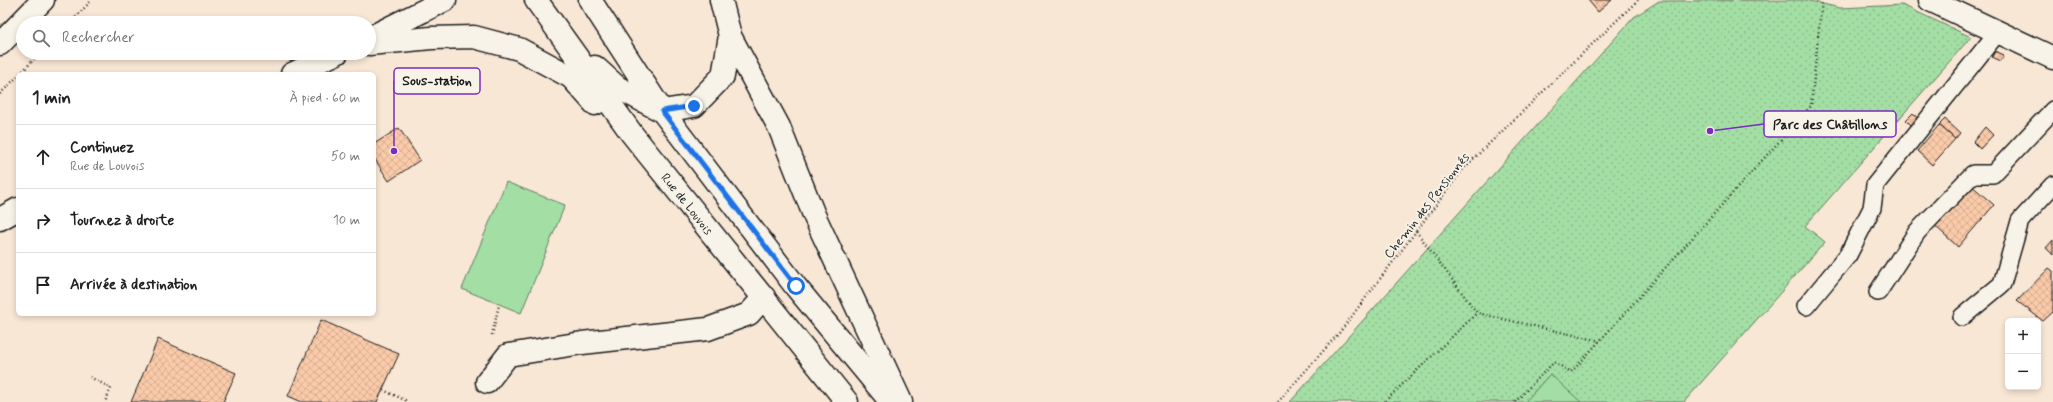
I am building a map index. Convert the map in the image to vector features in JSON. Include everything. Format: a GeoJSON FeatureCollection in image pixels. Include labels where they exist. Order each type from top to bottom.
{"type":"FeatureCollection","features":[{"type":"Feature","properties":{"kind":"street"},"geometry":{"type":"LineString","coordinates":[[27,16],[43,0]]}},
{"type":"Feature","properties":{"kind":"street"},"geometry":{"type":"LineString","coordinates":[[376,34],[445,0]]}},
{"type":"Feature","properties":{"kind":"street","name":"Rue de Louvois"},"geometry":{"type":"LineString","coordinates":[[536,0],[632,134],[746,273],[847,402]]}},
{"type":"Feature","properties":{"kind":"street"},"geometry":{"type":"LineString","coordinates":[[590,0],[662,111],[796,286],[891,402]]}},
{"type":"Feature","properties":{"kind":"street"},"geometry":{"type":"LineString","coordinates":[[721,0],[730,36],[779,128],[814,215],[900,402]]}},
{"type":"Feature","properties":{"kind":"street"},"geometry":{"type":"LineString","coordinates":[[1930,0],[2053,58]]}},
{"type":"Feature","properties":{"kind":"street"},"geometry":{"type":"LineString","coordinates":[[0,44],[16,28]]}},
{"type":"Feature","properties":{"kind":"street"},"geometry":{"type":"LineString","coordinates":[[562,37],[617,87],[662,111],[694,106],[722,76],[730,36]]}},
{"type":"Feature","properties":{"kind":"street"},"geometry":{"type":"LineString","coordinates":[[376,43],[431,38],[474,37],[518,49],[571,77],[746,273]]}},
{"type":"Feature","properties":{"kind":"street"},"geometry":{"type":"LineString","coordinates":[[296,72],[322,60]]}},
{"type":"Feature","properties":{"kind":"street"},"geometry":{"type":"LineString","coordinates":[[0,219],[16,210]]}},
{"type":"Feature","properties":{"kind":"street"},"geometry":{"type":"LineString","coordinates":[[487,382],[508,355],[582,343],[708,329],[749,314],[764,296]]}},
{"type":"Feature","properties":{"kind":"lane"},"geometry":{"type":"LineString","coordinates":[[1806,306],[1848,255],[1872,208],[1875,185],[1998,32]]}},
{"type":"Feature","properties":{"kind":"lane"},"geometry":{"type":"LineString","coordinates":[[1878,292],[1917,232],[1973,174],[1993,174],[2053,110]]}},
{"type":"Feature","properties":{"kind":"lane"},"geometry":{"type":"LineString","coordinates":[[1962,317],[2002,284],[2020,221],[2053,185]]}},
{"type":"Feature","properties":{"kind":"path"},"geometry":{"type":"LineString","coordinates":[[77,16],[92,0]]}},
{"type":"Feature","properties":{"kind":"path","name":"Chemin des Pensionnés"},"geometry":{"type":"LineString","coordinates":[[1278,402],[1339,333],[1464,168],[1638,0]]}},
{"type":"Feature","properties":{"kind":"path"},"geometry":{"type":"LineString","coordinates":[[1515,402],[1554,362],[1571,372],[1812,106],[1822,0]]}},
{"type":"Feature","properties":{"kind":"path"},"geometry":{"type":"LineString","coordinates":[[22,72],[33,60]]}},
{"type":"Feature","properties":{"kind":"path"},"geometry":{"type":"LineString","coordinates":[[0,94],[16,78]]}},
{"type":"Feature","properties":{"kind":"path"},"geometry":{"type":"LineString","coordinates":[[1416,232],[1477,313],[1600,341]]}},
{"type":"Feature","properties":{"kind":"path"},"geometry":{"type":"LineString","coordinates":[[1385,400],[1477,313]]}},
{"type":"Feature","properties":{"kind":"path"},"geometry":{"type":"LineString","coordinates":[[90,377],[111,388],[105,402]]}},
{"type":"Feature","properties":{"kind":"path"},"geometry":{"type":"LineString","coordinates":[[383,390],[407,400]]}},
{"type":"Feature","properties":{"kind":"green space"},"geometry":{"type":"Polygon","coordinates":[[[1806,0],[1840,8],[1902,5],[1971,37],[1805,226],[1825,242],[1684,402],[1290,402],[1634,17],[1659,1],[1806,0]]]}},
{"type":"Feature","properties":{"kind":"green space"},"geometry":{"type":"Polygon","coordinates":[[[506,182],[565,205],[521,313],[462,289],[506,182]]]}},
{"type":"Feature","properties":{"kind":"green space"},"geometry":{"type":"Polygon","coordinates":[[[1550,374],[1581,402],[1525,402],[1550,374]]]}},
{"type":"Feature","properties":{"kind":"building"},"geometry":{"type":"Polygon","coordinates":[[[1588,0],[1612,0],[1598,12],[1588,0]]]}},
{"type":"Feature","properties":{"kind":"building"},"geometry":{"type":"Polygon","coordinates":[[[1995,51],[2004,55],[2001,61],[1992,57],[1995,51]]]}},
{"type":"Feature","properties":{"kind":"building"},"geometry":{"type":"Polygon","coordinates":[[[1913,113],[1918,119],[1912,126],[1906,120],[1913,113]]]}},
{"type":"Feature","properties":{"kind":"building"},"geometry":{"type":"Polygon","coordinates":[[[1945,119],[1960,133],[1955,139],[1939,125],[1945,119]]]}},
{"type":"Feature","properties":{"kind":"building"},"geometry":{"type":"Polygon","coordinates":[[[1939,125],[1955,139],[1932,165],[1917,151],[1939,125]]]}},
{"type":"Feature","properties":{"kind":"building"},"geometry":{"type":"Polygon","coordinates":[[[1985,127],[1993,135],[1980,149],[1973,142],[1985,127]]]}},
{"type":"Feature","properties":{"kind":"building"},"geometry":{"type":"Polygon","coordinates":[[[399,128],[420,160],[389,181],[376,161],[376,143],[399,128]]]}},
{"type":"Feature","properties":{"kind":"building"},"geometry":{"type":"Polygon","coordinates":[[[1970,184],[1994,205],[1958,247],[1934,225],[1970,184]]]}},
{"type":"Feature","properties":{"kind":"building"},"geometry":{"type":"Polygon","coordinates":[[[2053,240],[2053,255],[2046,248],[2053,240]]]}},
{"type":"Feature","properties":{"kind":"building"},"geometry":{"type":"Polygon","coordinates":[[[2049,268],[2053,271],[2053,312],[2043,321],[2017,301],[2049,268]]]}},
{"type":"Feature","properties":{"kind":"building"},"geometry":{"type":"Polygon","coordinates":[[[321,320],[399,354],[377,402],[302,402],[288,396],[321,320]]]}},
{"type":"Feature","properties":{"kind":"building"},"geometry":{"type":"Polygon","coordinates":[[[158,339],[236,373],[223,402],[131,402],[158,339]]]}},
{"type":"Feature","properties":{"kind":"place","name":"Parc des Châtillons"},"geometry":{"type":"Point","coordinates":[1710,131]}},
{"type":"Feature","properties":{"kind":"place","name":"Sous-station"},"geometry":{"type":"Point","coordinates":[394,151]}},
{"type":"Feature","properties":{"kind":"route"},"geometry":{"type":"LineString","coordinates":[[694,106],[662,111],[796,286]]}}]}
